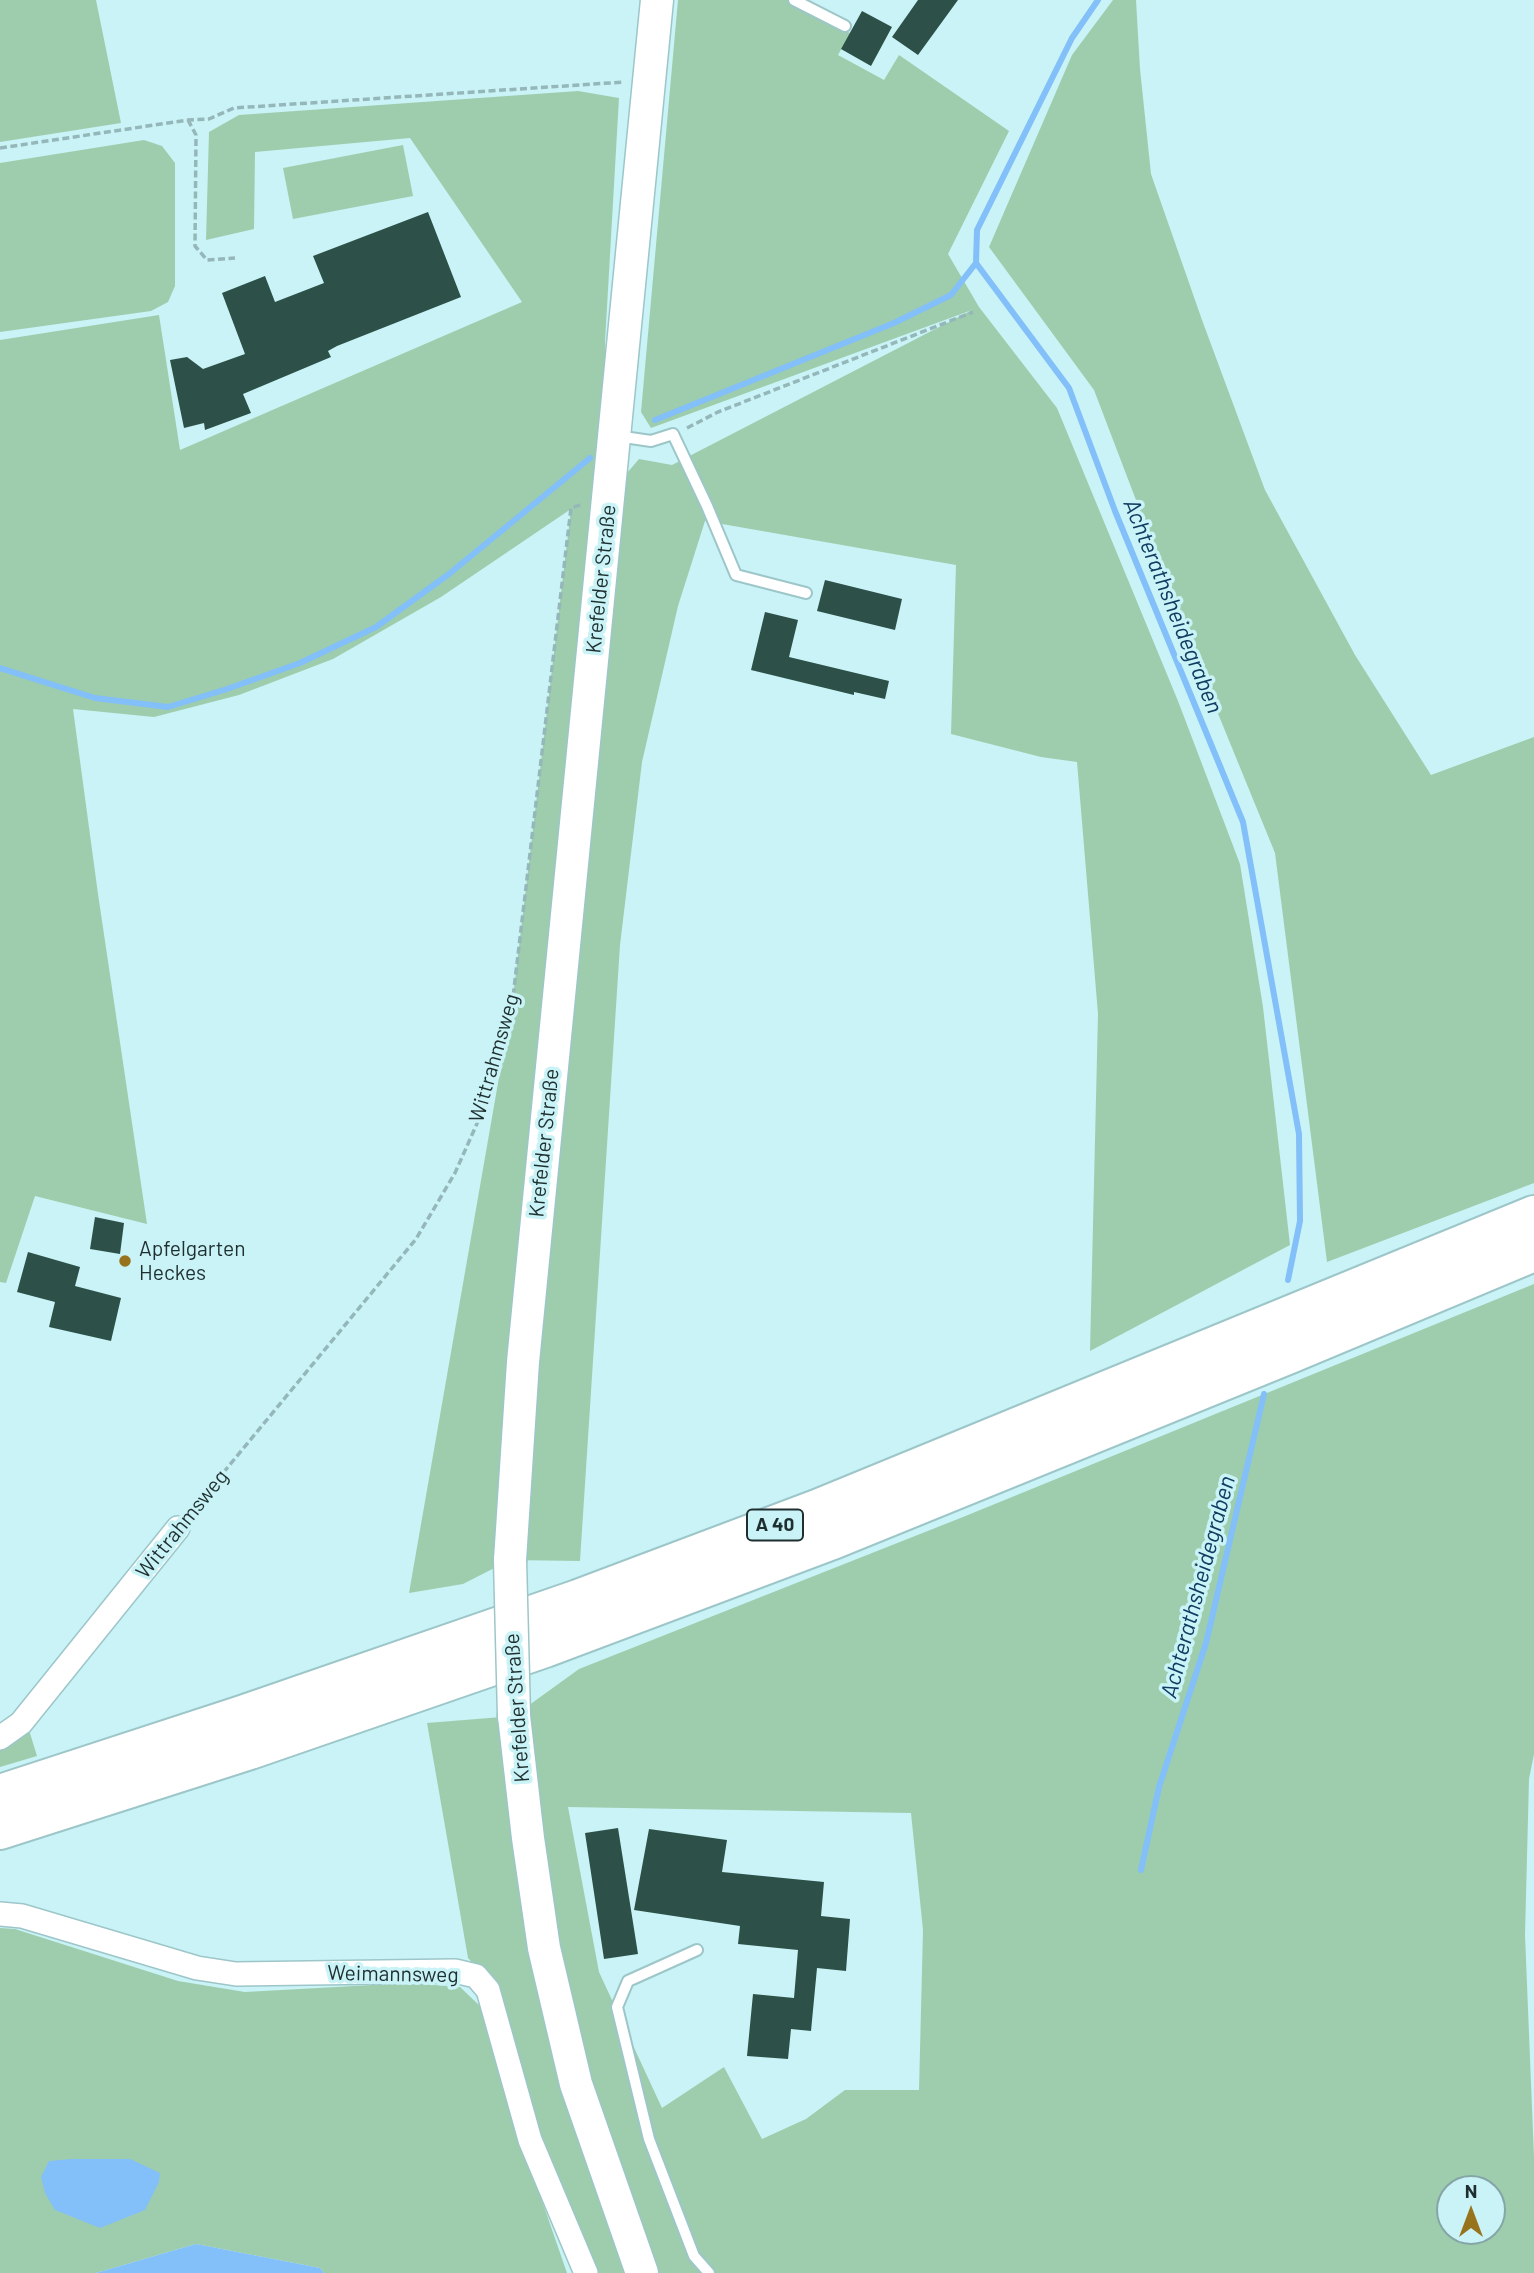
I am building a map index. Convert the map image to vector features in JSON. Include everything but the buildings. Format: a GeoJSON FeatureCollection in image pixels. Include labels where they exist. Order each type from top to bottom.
{"type":"FeatureCollection","features":[{"type":"Feature","properties":{"kind":"highway","name":"A 40"},"geometry":{"type":"LineString","coordinates":[[0,1794],[578,1599],[792,1519],[1534,1215]]}},
{"type":"Feature","properties":{"kind":"highway","name":"A 40"},"geometry":{"type":"LineString","coordinates":[[0,1830],[250,1750],[545,1648],[861,1528],[1534,1252]]}},
{"type":"Feature","properties":{"kind":"main road","name":"Krefelder Straße"},"geometry":{"type":"LineString","coordinates":[[642,2273],[576,2084],[544,1948],[514,1716],[510,1560],[523,1362],[657,0]]}},
{"type":"Feature","properties":{"kind":"street","name":"Wittrahmsweg"},"geometry":{"type":"LineString","coordinates":[[0,1738],[21,1723],[178,1528]]}},
{"type":"Feature","properties":{"kind":"street","name":"Weimannsweg"},"geometry":{"type":"LineString","coordinates":[[0,1914],[22,1916],[197,1968],[236,1974],[455,1971],[476,1976],[488,1990],[530,2140],[586,2273]]}},
{"type":"Feature","properties":{"kind":"lane"},"geometry":{"type":"LineString","coordinates":[[794,0],[845,26]]}},
{"type":"Feature","properties":{"kind":"lane"},"geometry":{"type":"LineString","coordinates":[[615,435],[651,441],[673,434],[717,526],[736,575],[806,593]]}},
{"type":"Feature","properties":{"kind":"lane"},"geometry":{"type":"LineString","coordinates":[[697,1950],[628,1982],[617,2007],[649,2139],[694,2256],[709,2273]]}},
{"type":"Feature","properties":{"kind":"path"},"geometry":{"type":"LineString","coordinates":[[0,148],[209,119],[234,108],[651,81]]}},
{"type":"Feature","properties":{"kind":"path"},"geometry":{"type":"LineString","coordinates":[[188,120],[196,135],[195,246],[207,260],[235,258]]}},
{"type":"Feature","properties":{"kind":"path"},"geometry":{"type":"LineString","coordinates":[[673,434],[718,412],[973,312]]}},
{"type":"Feature","properties":{"kind":"path","name":"Wittrahmsweg"},"geometry":{"type":"LineString","coordinates":[[178,1528],[416,1238],[455,1173],[487,1101],[513,997],[571,508],[609,495]]}},
{"type":"Feature","properties":{"kind":"green space"},"geometry":{"type":"Polygon","coordinates":[[[0,0],[96,0],[121,123],[0,142],[0,0]]]}},
{"type":"Feature","properties":{"kind":"green space"},"geometry":{"type":"Polygon","coordinates":[[[678,0],[787,0],[850,33],[838,55],[884,80],[899,55],[1009,131],[948,254],[979,307],[1057,408],[1178,701],[1240,864],[1263,1007],[1290,1245],[1090,1351],[1098,1014],[1077,762],[1041,757],[951,734],[956,565],[705,521],[678,606],[642,762],[620,945],[580,1561],[510,1560],[463,1584],[409,1593],[513,997],[571,509],[441,597],[333,659],[239,695],[154,717],[73,709],[147,1224],[35,1196],[6,1283],[0,1282],[0,340],[159,315],[180,450],[522,302],[410,138],[255,152],[254,229],[206,240],[209,132],[239,115],[578,91],[619,98],[605,342],[609,494],[639,459],[672,465],[972,310],[651,428],[641,412],[678,0]]]}},
{"type":"Feature","properties":{"kind":"green space"},"geometry":{"type":"Polygon","coordinates":[[[1113,0],[1136,0],[1151,174],[1202,320],[1265,490],[1355,655],[1431,775],[1534,737],[1534,1183],[1327,1262],[1275,853],[1210,694],[1094,390],[989,247],[1072,55],[1113,0]]]}},
{"type":"Feature","properties":{"kind":"green space"},"geometry":{"type":"Polygon","coordinates":[[[144,140],[162,146],[175,163],[175,286],[168,302],[151,311],[0,332],[0,163],[144,140]]]}},
{"type":"Feature","properties":{"kind":"green space"},"geometry":{"type":"Polygon","coordinates":[[[403,145],[413,196],[293,219],[283,168],[403,145]]]}},
{"type":"Feature","properties":{"kind":"green space"},"geometry":{"type":"Polygon","coordinates":[[[1534,1284],[1534,1754],[1529,1779],[1525,1935],[1534,2157],[1534,2273],[596,2273],[533,2125],[499,1992],[468,1958],[427,1723],[514,1716],[579,1669],[963,1517],[1534,1284]],[[568,1807],[599,1972],[662,2108],[724,2067],[762,2139],[806,2119],[845,2090],[919,2090],[923,1930],[911,1813],[568,1807]]]}},
{"type":"Feature","properties":{"kind":"green space"},"geometry":{"type":"Polygon","coordinates":[[[29,1730],[37,1756],[0,1767],[0,1747],[15,1742],[29,1730]]]}},
{"type":"Feature","properties":{"kind":"green space"},"geometry":{"type":"Polygon","coordinates":[[[0,1928],[15,1929],[178,1981],[245,1992],[409,1983],[460,1987],[481,2007],[515,2123],[567,2273],[324,2273],[320,2268],[196,2244],[96,2273],[0,2273],[0,1928]]]}},
{"type":"Feature","properties":{"kind":"water"},"geometry":{"type":"Polygon","coordinates":[[[130,2159],[160,2173],[159,2182],[145,2210],[100,2228],[55,2210],[45,2193],[41,2177],[49,2161],[130,2159]]]}},
{"type":"Feature","properties":{"kind":"water"},"geometry":{"type":"Polygon","coordinates":[[[196,2244],[320,2268],[324,2273],[96,2273],[196,2244]]]}},
{"type":"Feature","properties":{"kind":"waterway","name":"Achterathsheidegraben"},"geometry":{"type":"LineString","coordinates":[[1098,0],[1072,38],[977,230],[976,263],[1069,388],[1115,511],[1243,822],[1299,1134],[1300,1221],[1288,1280]]}},
{"type":"Feature","properties":{"kind":"waterway"},"geometry":{"type":"LineString","coordinates":[[655,420],[894,323],[951,295],[976,263]]}},
{"type":"Feature","properties":{"kind":"waterway"},"geometry":{"type":"LineString","coordinates":[[0,668],[95,698],[168,707],[227,689],[300,663],[376,627],[449,574],[590,458]]}},
{"type":"Feature","properties":{"kind":"waterway","name":"Achterathsheidegraben"},"geometry":{"type":"LineString","coordinates":[[1141,1870],[1159,1787],[1206,1643],[1264,1394]]}},
{"type":"Feature","properties":{"kind":"place","name":"Apfelgarten Heckes"},"geometry":{"type":"Point","coordinates":[125,1261]}}]}
